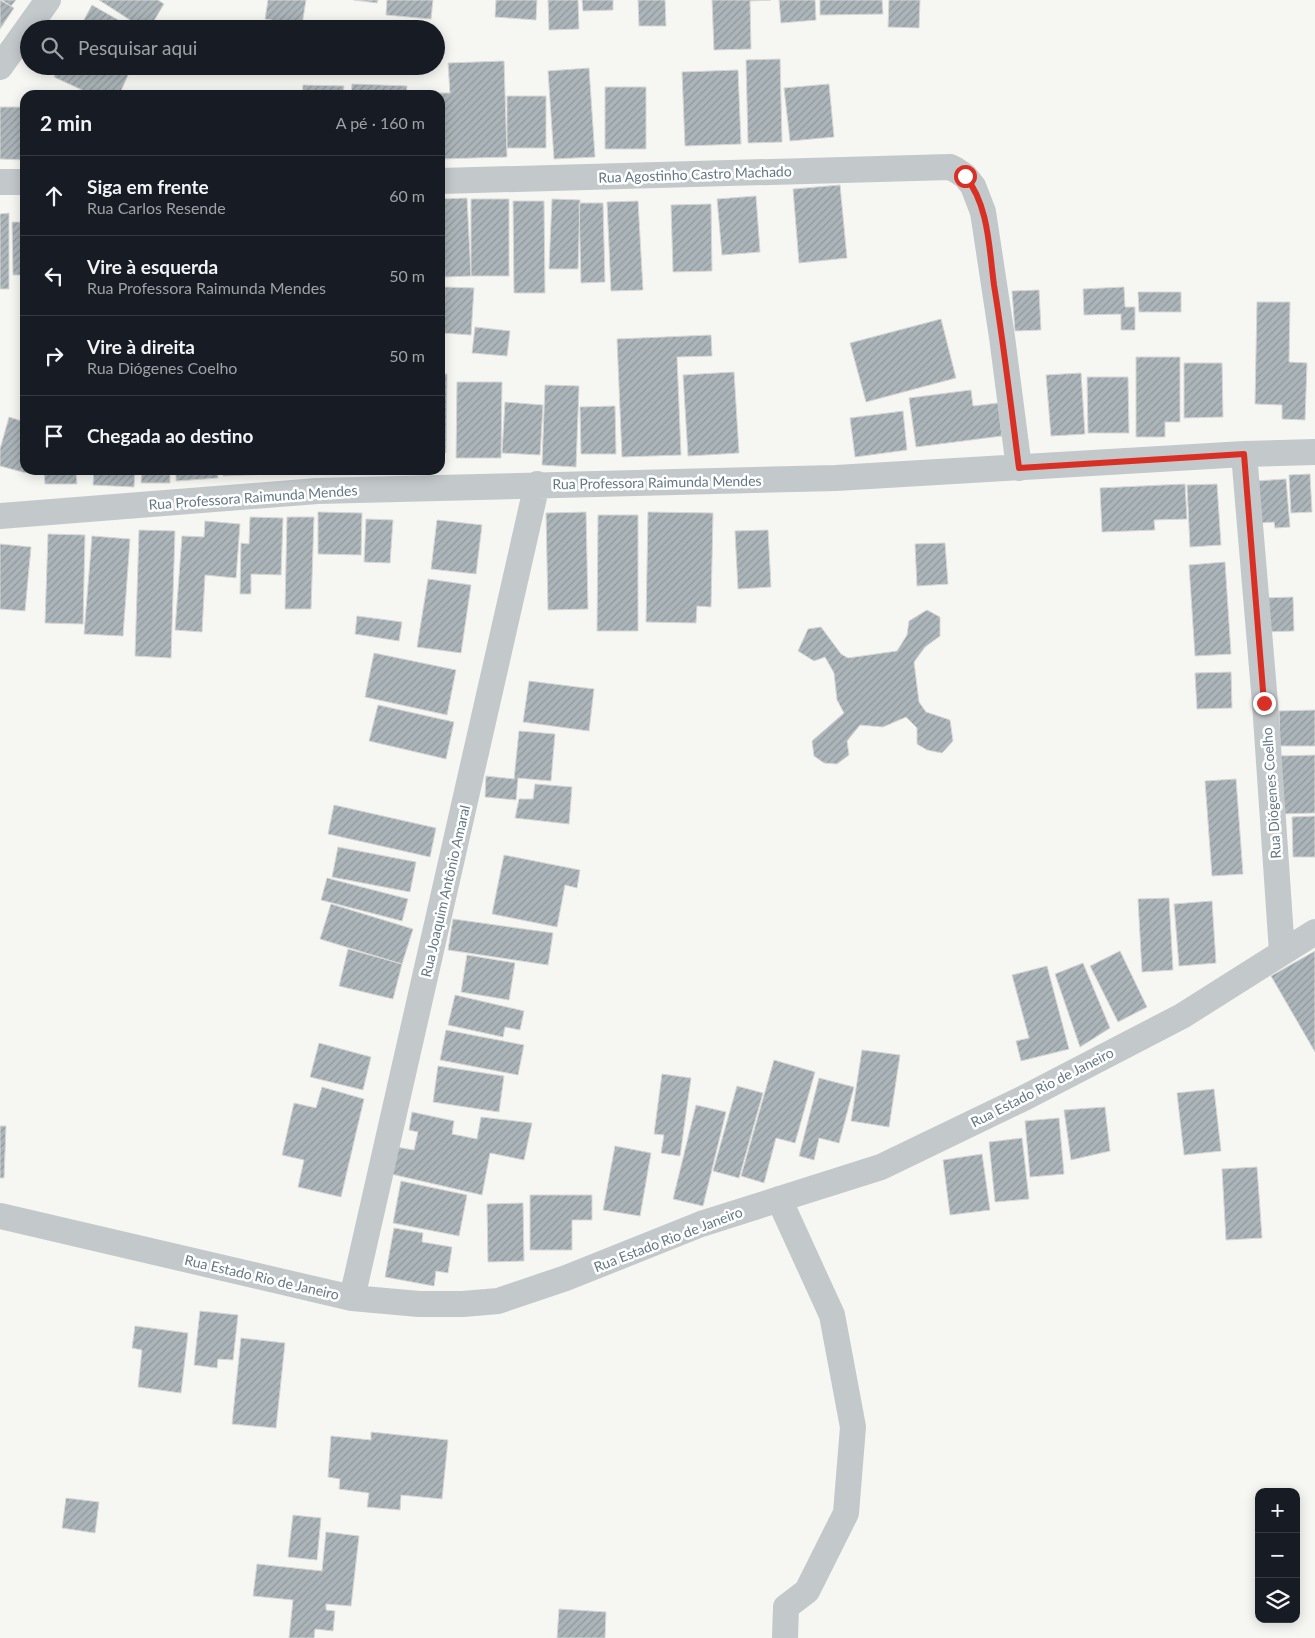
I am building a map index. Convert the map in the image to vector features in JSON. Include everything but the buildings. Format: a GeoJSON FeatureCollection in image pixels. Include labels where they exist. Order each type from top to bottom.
{"type":"FeatureCollection","features":[{"type":"Feature","properties":{"kind":"street"},"geometry":{"type":"LineString","coordinates":[[34,20],[48,0]]}},
{"type":"Feature","properties":{"kind":"street"},"geometry":{"type":"LineString","coordinates":[[0,67],[20,39]]}},
{"type":"Feature","properties":{"kind":"street","name":"Rua Agostinho Castro Machado"},"geometry":{"type":"LineString","coordinates":[[445,181],[950,167],[956,170],[973,186],[983,212],[1019,468]]}},
{"type":"Feature","properties":{"kind":"street"},"geometry":{"type":"LineString","coordinates":[[0,182],[20,182]]}},
{"type":"Feature","properties":{"kind":"street","name":"Rua Professora Raimunda Mendes"},"geometry":{"type":"LineString","coordinates":[[0,516],[316,480],[537,484],[836,478],[1244,454],[1315,452]]}},
{"type":"Feature","properties":{"kind":"street","name":"Rua Diógenes Coelho"},"geometry":{"type":"LineString","coordinates":[[1244,454],[1282,952]]}},
{"type":"Feature","properties":{"kind":"street","name":"Rua Joaquim Antônio Amaral"},"geometry":{"type":"LineString","coordinates":[[352,1298],[537,484]]}},
{"type":"Feature","properties":{"kind":"street","name":"Rua Estado Rio de Janeiro"},"geometry":{"type":"LineString","coordinates":[[0,1216],[352,1298],[419,1304],[463,1304],[498,1301],[566,1278],[701,1224],[881,1167],[1018,1101],[1182,1016],[1315,932]]}},
{"type":"Feature","properties":{"kind":"street"},"geometry":{"type":"LineString","coordinates":[[778,1199],[832,1315],[853,1428],[846,1513],[807,1591],[786,1607],[785,1638]]}},
{"type":"Feature","properties":{"kind":"route"},"geometry":{"type":"LineString","coordinates":[[965,176],[973,186],[983,212],[1019,468],[1244,454],[1264,703]]}}]}
